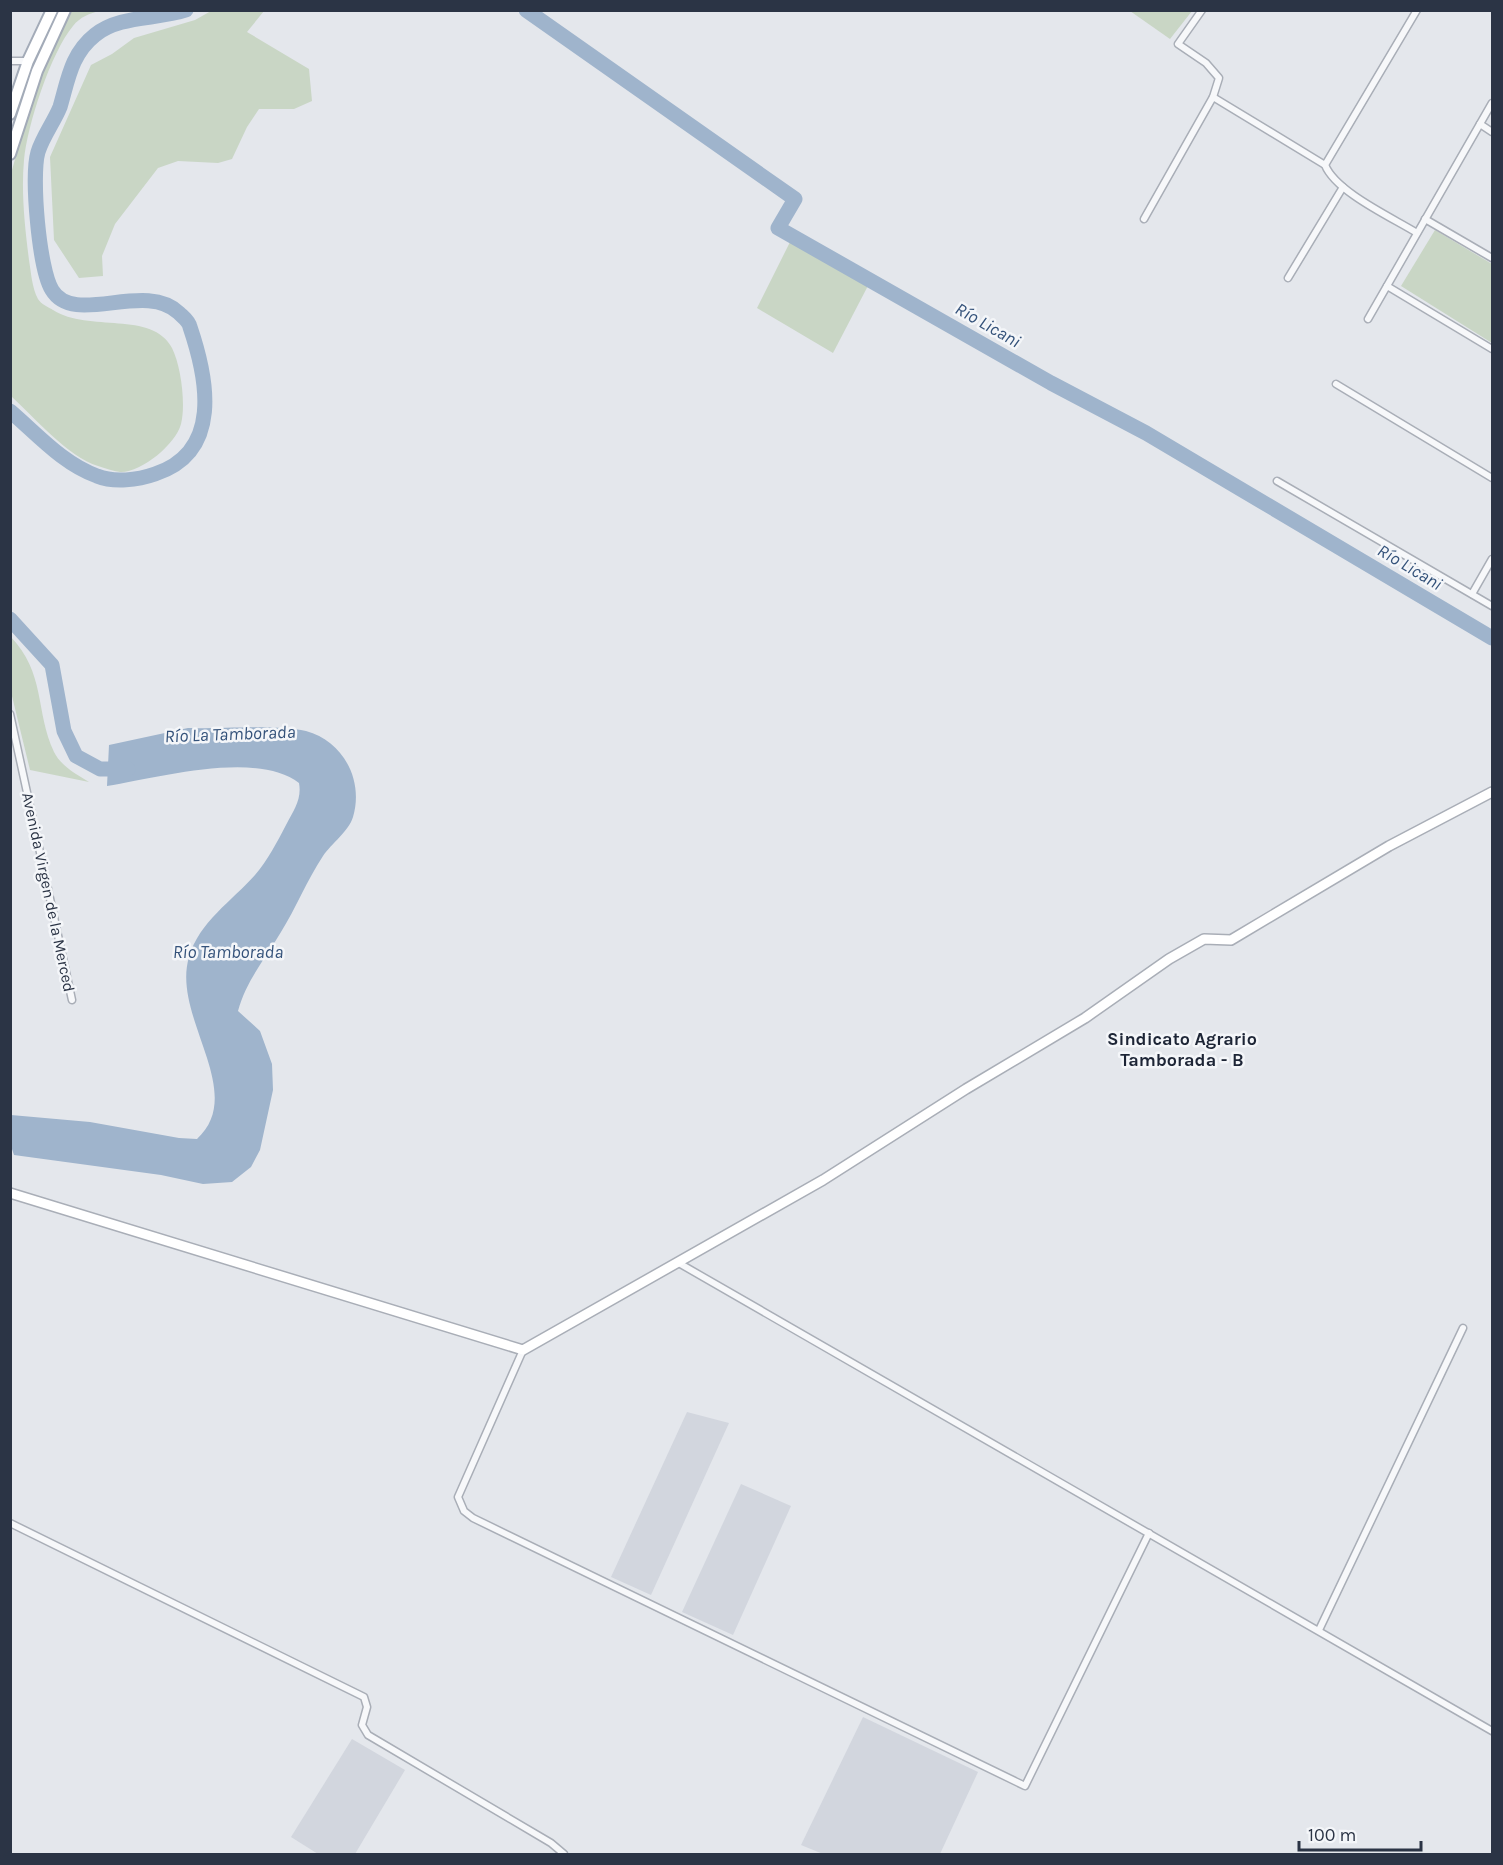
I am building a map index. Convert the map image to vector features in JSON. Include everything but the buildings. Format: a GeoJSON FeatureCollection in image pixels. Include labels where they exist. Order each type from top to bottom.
{"type":"FeatureCollection","features":[{"type":"Feature","properties":{"kind":"main road"},"geometry":{"type":"LineString","coordinates":[[10,114],[28,61],[52,10]]}},
{"type":"Feature","properties":{"kind":"main road"},"geometry":{"type":"LineString","coordinates":[[10,154],[33,80],[65,10]]}},
{"type":"Feature","properties":{"kind":"main road"},"geometry":{"type":"LineString","coordinates":[[10,1193],[523,1350],[823,1180],[966,1089],[1085,1018],[1168,959],[1204,939],[1231,940],[1389,846],[1492,792]]}},
{"type":"Feature","properties":{"kind":"street"},"geometry":{"type":"LineString","coordinates":[[1144,219],[1213,97],[1219,78],[1206,63],[1178,44],[1202,10]]}},
{"type":"Feature","properties":{"kind":"street"},"geometry":{"type":"LineString","coordinates":[[1325,165],[1416,10]]}},
{"type":"Feature","properties":{"kind":"street"},"geometry":{"type":"LineString","coordinates":[[10,61],[28,61]]}},
{"type":"Feature","properties":{"kind":"street"},"geometry":{"type":"LineString","coordinates":[[1213,97],[1325,165],[1329,175],[1343,187],[1417,233]]}},
{"type":"Feature","properties":{"kind":"street"},"geometry":{"type":"LineString","coordinates":[[1368,319],[1492,103]]}},
{"type":"Feature","properties":{"kind":"street"},"geometry":{"type":"LineString","coordinates":[[1480,124],[1492,132]]}},
{"type":"Feature","properties":{"kind":"street"},"geometry":{"type":"LineString","coordinates":[[1288,278],[1343,187]]}},
{"type":"Feature","properties":{"kind":"street"},"geometry":{"type":"LineString","coordinates":[[1425,219],[1492,258]]}},
{"type":"Feature","properties":{"kind":"street"},"geometry":{"type":"LineString","coordinates":[[1387,286],[1492,349]]}},
{"type":"Feature","properties":{"kind":"street"},"geometry":{"type":"LineString","coordinates":[[1336,384],[1492,478]]}},
{"type":"Feature","properties":{"kind":"street"},"geometry":{"type":"LineString","coordinates":[[1277,481],[1492,606]]}},
{"type":"Feature","properties":{"kind":"street"},"geometry":{"type":"LineString","coordinates":[[1472,594],[1492,559]]}},
{"type":"Feature","properties":{"kind":"street","name":"Avenida Virgen de la Merced"},"geometry":{"type":"LineString","coordinates":[[10,714],[72,1000]]}},
{"type":"Feature","properties":{"kind":"street"},"geometry":{"type":"LineString","coordinates":[[677,1262],[1492,1731]]}},
{"type":"Feature","properties":{"kind":"street"},"geometry":{"type":"LineString","coordinates":[[1319,1630],[1463,1328]]}},
{"type":"Feature","properties":{"kind":"street"},"geometry":{"type":"LineString","coordinates":[[523,1350],[458,1497],[464,1511],[472,1518],[1025,1786],[1149,1533]]}},
{"type":"Feature","properties":{"kind":"street"},"geometry":{"type":"LineString","coordinates":[[10,1523],[363,1697],[367,1707],[362,1725],[368,1735],[551,1843],[564,1854]]}},
{"type":"Feature","properties":{"kind":"shaded area"},"geometry":{"type":"Polygon","coordinates":[[[687,1412],[729,1423],[651,1595],[611,1577],[687,1412]]]}},
{"type":"Feature","properties":{"kind":"shaded area"},"geometry":{"type":"Polygon","coordinates":[[[741,1484],[791,1506],[733,1635],[682,1612],[741,1484]]]}},
{"type":"Feature","properties":{"kind":"shaded area"},"geometry":{"type":"Polygon","coordinates":[[[863,1717],[978,1772],[940,1854],[823,1854],[801,1845],[863,1717]]]}},
{"type":"Feature","properties":{"kind":"shaded area"},"geometry":{"type":"Polygon","coordinates":[[[352,1739],[405,1770],[355,1854],[318,1854],[291,1837],[352,1739]]]}},
{"type":"Feature","properties":{"kind":"green space"},"geometry":{"type":"Polygon","coordinates":[[[70,11],[100,11],[79,20],[56,53],[41,90],[30,128],[24,160],[23,185],[29,260],[36,295],[39,301],[68,317],[135,325],[163,336],[172,348],[182,385],[183,406],[178,432],[165,448],[147,463],[138,468],[120,472],[98,466],[75,454],[52,436],[11,396],[10,177],[35,89],[70,11]]]}},
{"type":"Feature","properties":{"kind":"green space"},"geometry":{"type":"Polygon","coordinates":[[[211,11],[264,11],[247,32],[309,69],[312,101],[294,109],[259,109],[247,127],[232,159],[218,163],[178,161],[158,168],[115,224],[102,256],[103,276],[79,278],[54,240],[50,157],[91,65],[112,54],[134,38],[195,20],[211,11]]]}},
{"type":"Feature","properties":{"kind":"green space"},"geometry":{"type":"Polygon","coordinates":[[[1130,11],[1192,11],[1170,39],[1130,11]]]}},
{"type":"Feature","properties":{"kind":"green space"},"geometry":{"type":"Polygon","coordinates":[[[1435,230],[1492,264],[1492,343],[1401,286],[1435,230]]]}},
{"type":"Feature","properties":{"kind":"green space"},"geometry":{"type":"Polygon","coordinates":[[[793,236],[871,280],[833,353],[757,308],[793,236]]]}},
{"type":"Feature","properties":{"kind":"green space"},"geometry":{"type":"Polygon","coordinates":[[[10,636],[21,650],[35,678],[44,722],[54,752],[65,766],[89,782],[30,770],[11,692],[10,636]]]}},
{"type":"Feature","properties":{"kind":"water","name":"Río Tamborada"},"geometry":{"type":"Polygon","coordinates":[[[265,727],[306,731],[330,743],[340,753],[348,764],[356,789],[356,803],[351,822],[317,865],[286,923],[251,980],[238,1011],[260,1031],[272,1064],[273,1090],[260,1150],[251,1167],[232,1182],[203,1184],[161,1175],[14,1155],[11,1146],[11,1115],[90,1122],[179,1138],[197,1139],[211,1120],[215,1099],[212,1077],[190,1004],[186,980],[189,957],[200,933],[255,875],[268,857],[294,809],[300,789],[299,783],[280,773],[258,768],[233,767],[179,773],[107,786],[109,745],[188,728],[265,727]]]}},
{"type":"Feature","properties":{"kind":"waterway","name":"Río La Tamborada"},"geometry":{"type":"LineString","coordinates":[[10,411],[51,448],[73,464],[97,476],[111,479],[126,480],[148,476],[176,464],[191,449],[200,432],[205,391],[202,369],[187,321],[165,304],[148,301],[76,305],[62,300],[52,290],[43,263],[35,181],[38,152],[60,107],[75,59],[87,42],[116,24],[186,10]]}},
{"type":"Feature","properties":{"kind":"waterway","name":"Río Licani"},"geometry":{"type":"LineString","coordinates":[[526,10],[795,199],[778,228],[1051,383],[1146,433],[1492,638]]}},
{"type":"Feature","properties":{"kind":"waterway","name":"Río La Tamborada"},"geometry":{"type":"LineString","coordinates":[[10,619],[52,665],[64,731],[76,756],[100,769],[128,769]]}},
{"type":"Feature","properties":{"kind":"district","name":"Sindicato Agrario Tamborada - B"},"geometry":{"type":"Point","coordinates":[1182,1049]}}]}
